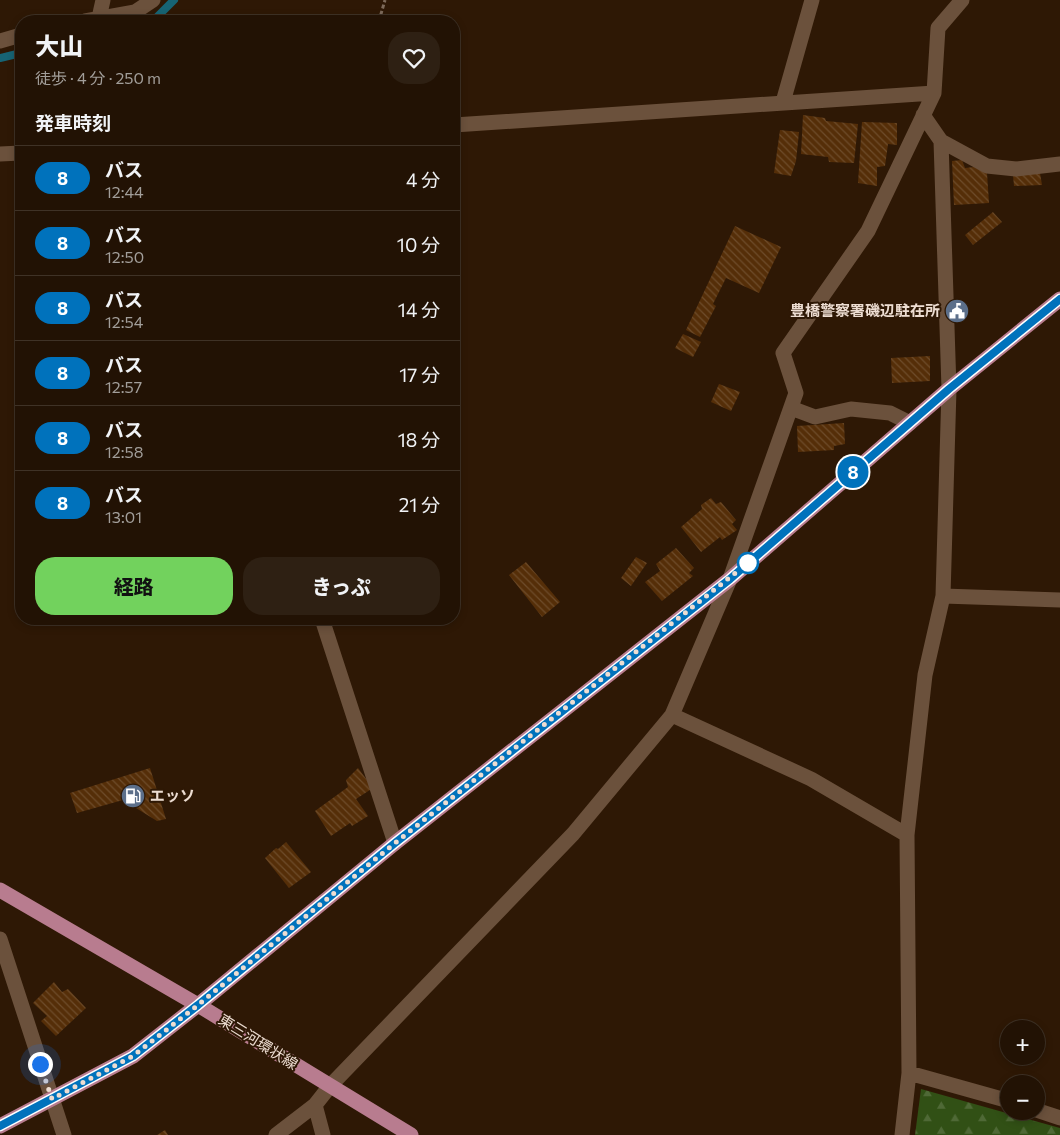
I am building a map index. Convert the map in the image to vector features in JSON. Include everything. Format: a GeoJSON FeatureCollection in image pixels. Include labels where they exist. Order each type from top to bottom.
{"type":"FeatureCollection","features":[{"type":"Feature","properties":{"kind":"main road"},"geometry":{"type":"LineString","coordinates":[[0,1126],[133,1056],[395,843],[730,579],[949,389],[1060,299]]}},
{"type":"Feature","properties":{"kind":"main road","name":"東三河環状線"},"geometry":{"type":"LineString","coordinates":[[0,890],[198,1005],[411,1135]]}},
{"type":"Feature","properties":{"kind":"street"},"geometry":{"type":"LineString","coordinates":[[95,15],[103,0]]}},
{"type":"Feature","properties":{"kind":"street"},"geometry":{"type":"LineString","coordinates":[[119,15],[135,12],[153,0]]}},
{"type":"Feature","properties":{"kind":"street"},"geometry":{"type":"LineString","coordinates":[[783,102],[812,0]]}},
{"type":"Feature","properties":{"kind":"street"},"geometry":{"type":"LineString","coordinates":[[276,1135],[315,1105],[330,1086],[574,834],[672,715],[730,579],[796,393],[783,353],[868,231],[934,93],[938,28],[962,0]]}},
{"type":"Feature","properties":{"kind":"street"},"geometry":{"type":"LineString","coordinates":[[0,41],[15,37]]}},
{"type":"Feature","properties":{"kind":"street"},"geometry":{"type":"LineString","coordinates":[[460,125],[934,93]]}},
{"type":"Feature","properties":{"kind":"street"},"geometry":{"type":"LineString","coordinates":[[923,115],[941,141],[987,166],[1016,169],[1060,164]]}},
{"type":"Feature","properties":{"kind":"street"},"geometry":{"type":"LineString","coordinates":[[902,1135],[909,1073],[907,834],[925,675],[944,596],[949,389],[941,141]]}},
{"type":"Feature","properties":{"kind":"street"},"geometry":{"type":"LineString","coordinates":[[0,154],[15,153]]}},
{"type":"Feature","properties":{"kind":"street"},"geometry":{"type":"LineString","coordinates":[[791,408],[814,417],[850,409],[890,414],[910,423]]}},
{"type":"Feature","properties":{"kind":"street"},"geometry":{"type":"LineString","coordinates":[[944,596],[1060,600]]}},
{"type":"Feature","properties":{"kind":"street"},"geometry":{"type":"LineString","coordinates":[[324,625],[395,843]]}},
{"type":"Feature","properties":{"kind":"street"},"geometry":{"type":"LineString","coordinates":[[672,715],[811,779],[907,834]]}},
{"type":"Feature","properties":{"kind":"street"},"geometry":{"type":"LineString","coordinates":[[0,939],[64,1135]]}},
{"type":"Feature","properties":{"kind":"street"},"geometry":{"type":"LineString","coordinates":[[909,1073],[1000,1099]]}},
{"type":"Feature","properties":{"kind":"street"},"geometry":{"type":"LineString","coordinates":[[315,1105],[323,1135]]}},
{"type":"Feature","properties":{"kind":"street"},"geometry":{"type":"LineString","coordinates":[[1045,1113],[1060,1118]]}},
{"type":"Feature","properties":{"kind":"path"},"geometry":{"type":"LineString","coordinates":[[381,15],[385,0]]}},
{"type":"Feature","properties":{"kind":"green space"},"geometry":{"type":"Polygon","coordinates":[[[921,1089],[1000,1111],[1000,1120],[1031,1120],[1060,1128],[1060,1135],[915,1135],[921,1089]]]}},
{"type":"Feature","properties":{"kind":"building"},"geometry":{"type":"Polygon","coordinates":[[[803,115],[825,118],[826,121],[858,124],[854,163],[829,162],[828,157],[801,154],[803,115]]]}},
{"type":"Feature","properties":{"kind":"building"},"geometry":{"type":"Polygon","coordinates":[[[862,122],[897,123],[897,145],[888,144],[885,166],[877,167],[877,186],[858,183],[862,122]]]}},
{"type":"Feature","properties":{"kind":"building"},"geometry":{"type":"Polygon","coordinates":[[[780,130],[799,132],[796,161],[791,176],[774,173],[780,130]]]}},
{"type":"Feature","properties":{"kind":"building"},"geometry":{"type":"Polygon","coordinates":[[[962,160],[965,168],[974,167],[987,173],[989,203],[954,205],[952,161],[962,160]]]}},
{"type":"Feature","properties":{"kind":"building"},"geometry":{"type":"Polygon","coordinates":[[[1040,173],[1042,185],[1014,186],[1013,175],[1040,173]]]}},
{"type":"Feature","properties":{"kind":"building"},"geometry":{"type":"Polygon","coordinates":[[[993,212],[1002,222],[973,245],[965,235],[993,212]]]}},
{"type":"Feature","properties":{"kind":"building"},"geometry":{"type":"Polygon","coordinates":[[[735,226],[781,247],[759,293],[726,278],[713,304],[716,306],[700,337],[686,330],[735,226]]]}},
{"type":"Feature","properties":{"kind":"building"},"geometry":{"type":"Polygon","coordinates":[[[683,334],[701,342],[693,357],[675,348],[683,334]]]}},
{"type":"Feature","properties":{"kind":"building"},"geometry":{"type":"Polygon","coordinates":[[[930,356],[930,381],[892,383],[891,358],[930,356]]]}},
{"type":"Feature","properties":{"kind":"building"},"geometry":{"type":"Polygon","coordinates":[[[719,384],[740,392],[731,411],[711,402],[719,384]]]}},
{"type":"Feature","properties":{"kind":"building"},"geometry":{"type":"Polygon","coordinates":[[[844,423],[845,444],[834,446],[834,450],[798,452],[797,426],[844,423]]]}},
{"type":"Feature","properties":{"kind":"building"},"geometry":{"type":"Polygon","coordinates":[[[711,498],[716,504],[721,502],[736,520],[732,524],[737,530],[722,540],[720,537],[701,552],[681,527],[702,509],[701,505],[711,498]]]}},
{"type":"Feature","properties":{"kind":"building"},"geometry":{"type":"Polygon","coordinates":[[[676,548],[694,568],[689,573],[693,576],[662,601],[645,582],[660,571],[656,564],[676,548]]]}},
{"type":"Feature","properties":{"kind":"building"},"geometry":{"type":"Polygon","coordinates":[[[636,557],[647,563],[631,586],[621,578],[636,557]]]}},
{"type":"Feature","properties":{"kind":"building"},"geometry":{"type":"Polygon","coordinates":[[[526,562],[560,602],[542,617],[509,575],[526,562]]]}},
{"type":"Feature","properties":{"kind":"building"},"geometry":{"type":"Polygon","coordinates":[[[150,768],[166,819],[157,821],[123,800],[77,813],[70,793],[150,768]]]}},
{"type":"Feature","properties":{"kind":"building"},"geometry":{"type":"Polygon","coordinates":[[[358,768],[373,788],[356,799],[368,816],[352,826],[350,823],[331,836],[315,811],[348,787],[346,780],[358,768]]]}},
{"type":"Feature","properties":{"kind":"building"},"geometry":{"type":"Polygon","coordinates":[[[286,842],[311,872],[289,888],[265,858],[286,842]]]}},
{"type":"Feature","properties":{"kind":"building"},"geometry":{"type":"Polygon","coordinates":[[[54,982],[62,992],[68,989],[86,1008],[56,1036],[41,1021],[47,1016],[33,1003],[54,982]]]}},
{"type":"Feature","properties":{"kind":"building"},"geometry":{"type":"Polygon","coordinates":[[[165,1130],[168,1135],[157,1135],[165,1130]]]}},
{"type":"Feature","properties":{"kind":"waterway"},"geometry":{"type":"LineString","coordinates":[[159,15],[174,0]]}},
{"type":"Feature","properties":{"kind":"waterway"},"geometry":{"type":"LineString","coordinates":[[0,58],[15,54]]}},
{"type":"Feature","properties":{"kind":"bus line","name":"8"},"geometry":{"type":"LineString","coordinates":[[0,1126],[133,1056],[395,843],[730,579],[949,389],[1060,299]]}},
{"type":"Feature","properties":{"kind":"place","name":"豊橋警察署磯辺駐在所"},"geometry":{"type":"Point","coordinates":[957,311]}},
{"type":"Feature","properties":{"kind":"place","name":"エッソ"},"geometry":{"type":"Point","coordinates":[133,796]}},
{"type":"Feature","properties":{"kind":"route"},"geometry":{"type":"LineString","coordinates":[[40,1064],[52,1099],[133,1056],[395,843],[748,563]]}}]}
